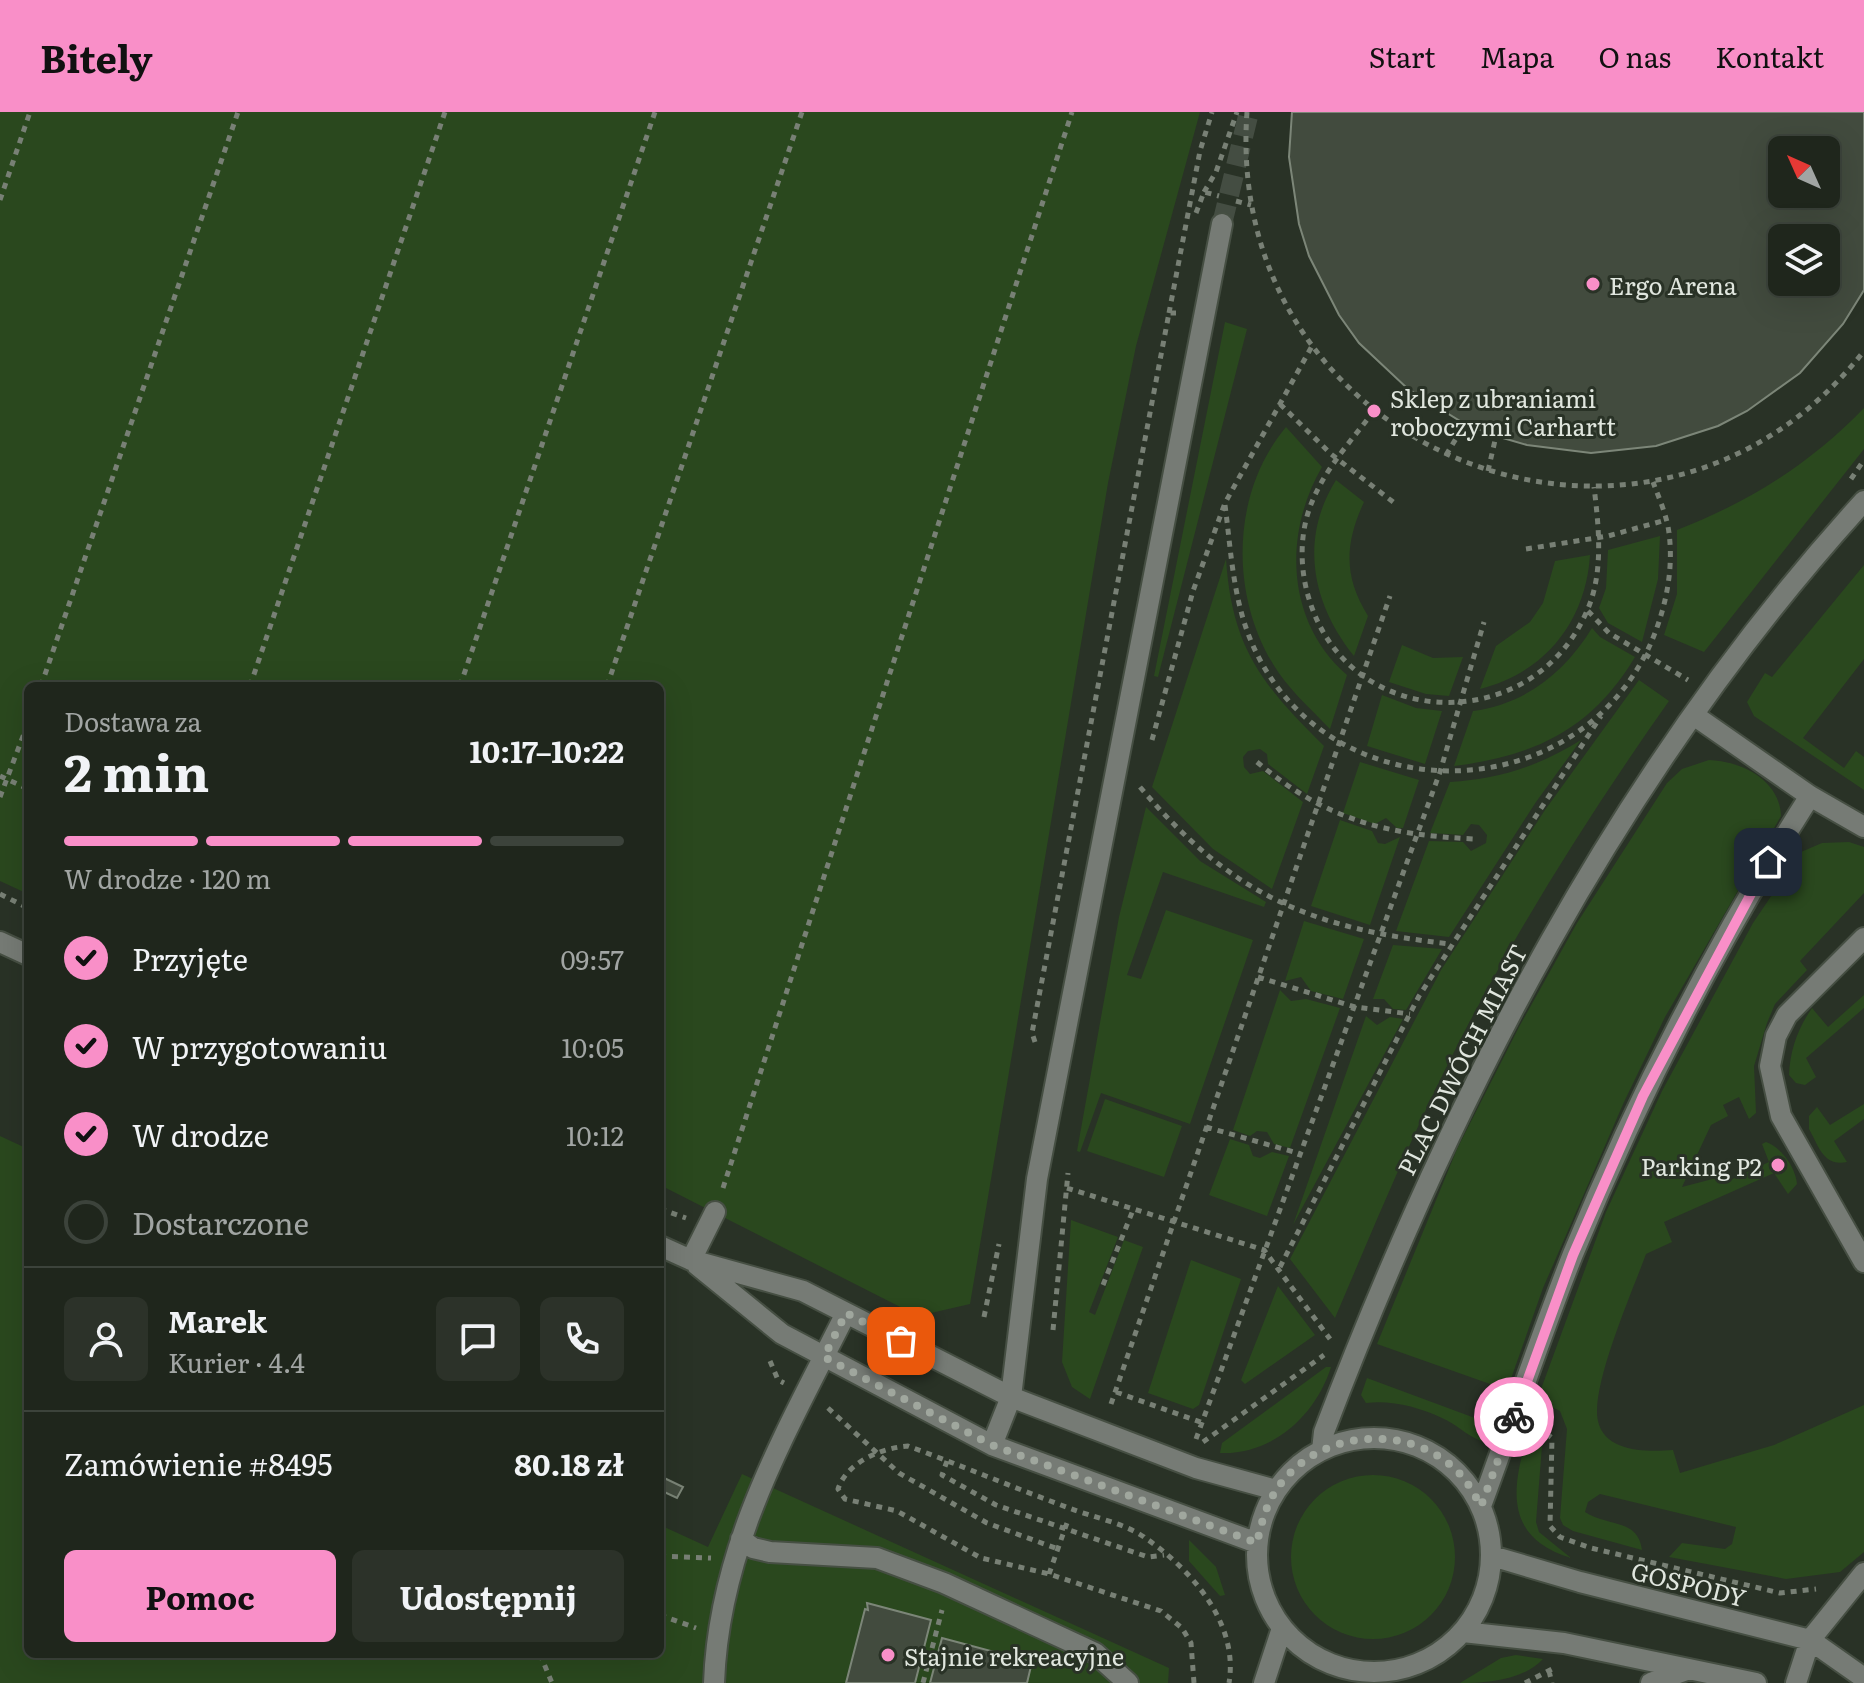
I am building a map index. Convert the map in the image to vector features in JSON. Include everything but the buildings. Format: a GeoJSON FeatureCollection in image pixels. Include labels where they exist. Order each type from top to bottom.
{"type":"FeatureCollection","features":[{"type":"Feature","properties":{"kind":"street"},"geometry":{"type":"LineString","coordinates":[[992,1445],[1011,1397],[1037,1179],[1222,224]]}},
{"type":"Feature","properties":{"kind":"street","name":"PLAC DWÓCH MIAST"},"geometry":{"type":"LineString","coordinates":[[1322,1450],[1324,1432],[1364,1325],[1447,1139],[1500,1033],[1590,873],[1734,660],[1864,501]]}},
{"type":"Feature","properties":{"kind":"street"},"geometry":{"type":"LineString","coordinates":[[1695,716],[1810,796],[1864,827]]}},
{"type":"Feature","properties":{"kind":"street"},"geometry":{"type":"LineString","coordinates":[[1481,1506],[1573,1255],[1643,1096],[1768,862],[1810,796]]}},
{"type":"Feature","properties":{"kind":"street"},"geometry":{"type":"LineString","coordinates":[[1864,938],[1787,1015],[1776,1036],[1770,1066],[1781,1116],[1864,1262]]}},
{"type":"Feature","properties":{"kind":"street"},"geometry":{"type":"LineString","coordinates":[[0,942],[24,953]]}},
{"type":"Feature","properties":{"kind":"street"},"geometry":{"type":"LineString","coordinates":[[691,1260],[712,1220]]}},
{"type":"Feature","properties":{"kind":"street"},"geometry":{"type":"LineString","coordinates":[[664,1248],[691,1260],[803,1291],[1011,1397],[1196,1468],[1276,1490]]}},
{"type":"Feature","properties":{"kind":"street"},"geometry":{"type":"LineString","coordinates":[[691,1260],[782,1334],[992,1445],[1257,1543]]}},
{"type":"Feature","properties":{"kind":"street"},"geometry":{"type":"LineString","coordinates":[[714,1683],[716,1635],[732,1559],[761,1483],[846,1313]]}},
{"type":"Feature","properties":{"kind":"street"},"geometry":{"type":"LineString","coordinates":[[1358,1438],[1395,1439],[1440,1459],[1460,1475],[1481,1506],[1492,1556],[1488,1583],[1479,1610],[1463,1632],[1423,1662],[1393,1671],[1362,1672],[1332,1665],[1305,1650],[1282,1628],[1267,1603],[1258,1574],[1257,1543],[1263,1515],[1276,1490],[1296,1467],[1322,1450],[1358,1438]]}},
{"type":"Feature","properties":{"kind":"street"},"geometry":{"type":"LineString","coordinates":[[741,1539],[753,1548],[770,1552],[877,1558],[948,1586],[1095,1653],[1128,1683]]}},
{"type":"Feature","properties":{"kind":"street","name":"GOSPODY"},"geometry":{"type":"LineString","coordinates":[[1492,1556],[1580,1582],[1810,1640],[1864,1678]]}},
{"type":"Feature","properties":{"kind":"street"},"geometry":{"type":"LineString","coordinates":[[1796,1683],[1810,1640],[1864,1573]]}},
{"type":"Feature","properties":{"kind":"street"},"geometry":{"type":"LineString","coordinates":[[1264,1683],[1282,1628]]}},
{"type":"Feature","properties":{"kind":"street"},"geometry":{"type":"LineString","coordinates":[[1463,1632],[1564,1643],[1756,1683]]}},
{"type":"Feature","properties":{"kind":"street"},"geometry":{"type":"LineString","coordinates":[[1416,1683],[1423,1662]]}},
{"type":"Feature","properties":{"kind":"street"},"geometry":{"type":"LineString","coordinates":[[1651,1683],[1689,1669]]}},
{"type":"Feature","properties":{"kind":"path"},"geometry":{"type":"LineString","coordinates":[[0,200],[30,112]]}},
{"type":"Feature","properties":{"kind":"path"},"geometry":{"type":"LineString","coordinates":[[42,682],[238,112]]}},
{"type":"Feature","properties":{"kind":"path"},"geometry":{"type":"LineString","coordinates":[[251,682],[445,112]]}},
{"type":"Feature","properties":{"kind":"path"},"geometry":{"type":"LineString","coordinates":[[461,682],[655,112]]}},
{"type":"Feature","properties":{"kind":"path"},"geometry":{"type":"LineString","coordinates":[[608,682],[802,112]]}},
{"type":"Feature","properties":{"kind":"path"},"geometry":{"type":"LineString","coordinates":[[664,1210],[712,1220],[1072,112]]}},
{"type":"Feature","properties":{"kind":"path"},"geometry":{"type":"LineString","coordinates":[[1037,1047],[1032,1033],[1200,151],[1212,112]]}},
{"type":"Feature","properties":{"kind":"path"},"geometry":{"type":"LineString","coordinates":[[1204,192],[1216,172],[1237,112]]}},
{"type":"Feature","properties":{"kind":"path"},"geometry":{"type":"LineString","coordinates":[[1247,112],[1245,147],[1251,205],[1260,242],[1284,303],[1312,346],[1341,381],[1374,411],[1446,455],[1488,471],[1552,485],[1594,487],[1653,482],[1707,467],[1759,444],[1805,412],[1846,374],[1864,351]]}},
{"type":"Feature","properties":{"kind":"path"},"geometry":{"type":"LineString","coordinates":[[1169,313],[1176,314],[1179,301]]}},
{"type":"Feature","properties":{"kind":"path"},"geometry":{"type":"LineString","coordinates":[[1151,744],[1193,591],[1225,503],[1312,346]]}},
{"type":"Feature","properties":{"kind":"path"},"geometry":{"type":"LineString","coordinates":[[1280,404],[1338,459],[1397,505]]}},
{"type":"Feature","properties":{"kind":"path"},"geometry":{"type":"LineString","coordinates":[[1374,411],[1338,459],[1310,508],[1302,561],[1314,614],[1336,649],[1363,676],[1393,693],[1426,702],[1460,704],[1493,698],[1535,677],[1572,640],[1588,611],[1597,575],[1594,487]]}},
{"type":"Feature","properties":{"kind":"path"},"geometry":{"type":"LineString","coordinates":[[1446,455],[1465,424]]}},
{"type":"Feature","properties":{"kind":"path"},"geometry":{"type":"LineString","coordinates":[[1488,471],[1496,436]]}},
{"type":"Feature","properties":{"kind":"path"},"geometry":{"type":"LineString","coordinates":[[1280,1267],[1410,1014],[1451,944],[1606,709],[1646,654],[1656,631],[1668,583],[1670,546],[1666,520],[1653,482]]}},
{"type":"Feature","properties":{"kind":"path"},"geometry":{"type":"LineString","coordinates":[[1225,503],[1236,591],[1252,643],[1280,690],[1318,727],[1340,742],[1372,758],[1440,772],[1477,771],[1524,760],[1578,732],[1606,709]]}},
{"type":"Feature","properties":{"kind":"path"},"geometry":{"type":"LineString","coordinates":[[1526,549],[1598,537],[1666,520]]}},
{"type":"Feature","properties":{"kind":"path"},"geometry":{"type":"LineString","coordinates":[[1111,1404],[1390,596]]}},
{"type":"Feature","properties":{"kind":"path"},"geometry":{"type":"LineString","coordinates":[[1588,611],[1609,633],[1678,674]]}},
{"type":"Feature","properties":{"kind":"path"},"geometry":{"type":"LineString","coordinates":[[1329,1351],[1205,1443],[1195,1441],[1440,772],[1484,622]]}},
{"type":"Feature","properties":{"kind":"path"},"geometry":{"type":"LineString","coordinates":[[0,797],[24,734]]}},
{"type":"Feature","properties":{"kind":"path"},"geometry":{"type":"LineString","coordinates":[[1257,762],[1317,805],[1382,830],[1417,837],[1475,839]]}},
{"type":"Feature","properties":{"kind":"path"},"geometry":{"type":"LineString","coordinates":[[1144,773],[1140,787],[1180,831],[1218,865],[1282,904],[1381,936],[1451,944]]}},
{"type":"Feature","properties":{"kind":"path"},"geometry":{"type":"LineString","coordinates":[[0,776],[24,787]]}},
{"type":"Feature","properties":{"kind":"path"},"geometry":{"type":"LineString","coordinates":[[0,894],[24,906]]}},
{"type":"Feature","properties":{"kind":"path"},"geometry":{"type":"LineString","coordinates":[[1258,977],[1355,1007],[1410,1014]]}},
{"type":"Feature","properties":{"kind":"path"},"geometry":{"type":"LineString","coordinates":[[1206,1127],[1301,1154]]}},
{"type":"Feature","properties":{"kind":"path"},"geometry":{"type":"LineString","coordinates":[[1067,1188],[1264,1250],[1324,1328]]}},
{"type":"Feature","properties":{"kind":"path"},"geometry":{"type":"LineString","coordinates":[[1103,1285],[1133,1210]]}},
{"type":"Feature","properties":{"kind":"path"},"geometry":{"type":"LineString","coordinates":[[984,1317],[1001,1236]]}},
{"type":"Feature","properties":{"kind":"path"},"geometry":{"type":"LineString","coordinates":[[1116,1392],[1203,1423]]}},
{"type":"Feature","properties":{"kind":"path"},"geometry":{"type":"LineString","coordinates":[[1529,1422],[1552,1438],[1550,1526],[1560,1537],[1591,1548],[1780,1593],[1828,1588],[1845,1594]]}},
{"type":"Feature","properties":{"kind":"path"},"geometry":{"type":"LineString","coordinates":[[1194,1683],[1191,1643],[1182,1628],[1161,1611],[1049,1574],[981,1558],[897,1511],[845,1499],[838,1489],[842,1479],[853,1467],[875,1454],[908,1446],[1143,1535],[1196,1584],[1227,1633],[1232,1668],[1229,1683]]}},
{"type":"Feature","properties":{"kind":"path"},"geometry":{"type":"LineString","coordinates":[[875,1454],[899,1473],[987,1523],[1058,1549]]}},
{"type":"Feature","properties":{"kind":"path"},"geometry":{"type":"LineString","coordinates":[[947,1460],[942,1475],[996,1505],[1148,1557],[1165,1555]]}},
{"type":"Feature","properties":{"kind":"path"},"geometry":{"type":"LineString","coordinates":[[1049,1574],[1068,1520]]}},
{"type":"Feature","properties":{"kind":"path"},"geometry":{"type":"LineString","coordinates":[[664,1556],[732,1559]]}},
{"type":"Feature","properties":{"kind":"path"},"geometry":{"type":"LineString","coordinates":[[923,1683],[948,1586]]}},
{"type":"Feature","properties":{"kind":"path"},"geometry":{"type":"LineString","coordinates":[[664,1616],[716,1635]]}},
{"type":"Feature","properties":{"kind":"path"},"geometry":{"type":"LineString","coordinates":[[542,1658],[552,1683]]}},
{"type":"Feature","properties":{"kind":"path"},"geometry":{"type":"LineString","coordinates":[[1525,1683],[1552,1669],[1552,1683]]}},
{"type":"Feature","properties":{"kind":"green space"},"geometry":{"type":"Polygon","coordinates":[[[0,112],[1200,112],[1136,346],[1108,483],[970,1304],[918,1316],[664,1187],[664,682],[24,682],[24,892],[0,881],[0,112]]]}},
{"type":"Feature","properties":{"kind":"green space"},"geometry":{"type":"Polygon","coordinates":[[[1225,322],[1247,329],[1158,677],[1154,676],[1225,322]]]}},
{"type":"Feature","properties":{"kind":"green space"},"geometry":{"type":"Polygon","coordinates":[[[1864,408],[1864,449],[1704,652],[1664,635],[1677,594],[1677,530],[1729,507],[1777,480],[1822,447],[1864,408]]]}},
{"type":"Feature","properties":{"kind":"green space"},"geometry":{"type":"Polygon","coordinates":[[[1286,427],[1322,467],[1309,493],[1301,520],[1297,576],[1302,604],[1312,630],[1327,654],[1347,675],[1330,729],[1292,690],[1273,664],[1249,606],[1244,575],[1246,512],[1268,453],[1286,427]]]}},
{"type":"Feature","properties":{"kind":"green space"},"geometry":{"type":"Polygon","coordinates":[[[1336,480],[1364,502],[1353,531],[1350,559],[1354,587],[1368,616],[1354,656],[1328,615],[1315,571],[1317,525],[1324,502],[1336,480]]]}},
{"type":"Feature","properties":{"kind":"green space"},"geometry":{"type":"Polygon","coordinates":[[[1660,536],[1658,579],[1642,642],[1608,623],[1599,608],[1606,588],[1608,550],[1660,536]]]}},
{"type":"Feature","properties":{"kind":"green space"},"geometry":{"type":"Polygon","coordinates":[[[1590,555],[1580,602],[1558,641],[1524,671],[1480,689],[1496,646],[1530,622],[1543,603],[1555,561],[1590,555]]]}},
{"type":"Feature","properties":{"kind":"green space"},"geometry":{"type":"Polygon","coordinates":[[[1226,559],[1235,617],[1254,663],[1283,704],[1324,746],[1307,794],[1268,764],[1267,754],[1260,749],[1248,751],[1243,757],[1244,767],[1250,774],[1263,771],[1303,802],[1272,889],[1213,849],[1152,787],[1226,559]]]}},
{"type":"Feature","properties":{"kind":"green space"},"geometry":{"type":"Polygon","coordinates":[[[1864,565],[1864,659],[1803,738],[1844,768],[1856,751],[1864,757],[1864,790],[1754,716],[1747,702],[1765,673],[1772,677],[1864,565]]]}},
{"type":"Feature","properties":{"kind":"green space"},"geometry":{"type":"Polygon","coordinates":[[[1592,628],[1600,637],[1635,657],[1600,703],[1559,735],[1536,746],[1510,755],[1454,766],[1473,711],[1510,701],[1542,683],[1569,659],[1592,628]]]}},
{"type":"Feature","properties":{"kind":"green space"},"geometry":{"type":"Polygon","coordinates":[[[1402,645],[1433,658],[1463,657],[1449,696],[1426,694],[1389,682],[1402,645]]]}},
{"type":"Feature","properties":{"kind":"green space"},"geometry":{"type":"Polygon","coordinates":[[[1639,680],[1669,701],[1555,873],[1478,1006],[1422,1118],[1335,1318],[1290,1259],[1441,970],[1545,810],[1639,680]]]}},
{"type":"Feature","properties":{"kind":"green space"},"geometry":{"type":"Polygon","coordinates":[[[1382,695],[1416,708],[1442,711],[1425,764],[1367,746],[1382,695]]]}},
{"type":"Feature","properties":{"kind":"green space"},"geometry":{"type":"Polygon","coordinates":[[[1581,740],[1536,802],[1449,937],[1396,931],[1429,841],[1463,842],[1471,851],[1486,843],[1487,835],[1479,825],[1471,824],[1463,835],[1430,833],[1450,782],[1518,770],[1581,740]]]}},
{"type":"Feature","properties":{"kind":"green space"},"geometry":{"type":"Polygon","coordinates":[[[1709,760],[1734,764],[1757,775],[1774,792],[1781,816],[1665,1017],[1624,1102],[1543,1288],[1507,1390],[1377,1344],[1457,1149],[1519,1027],[1577,923],[1667,783],[1682,769],[1709,760]]]}},
{"type":"Feature","properties":{"kind":"green space"},"geometry":{"type":"Polygon","coordinates":[[[1360,762],[1419,780],[1403,828],[1397,828],[1386,818],[1375,824],[1343,813],[1360,762]]]}},
{"type":"Feature","properties":{"kind":"green space"},"geometry":{"type":"Polygon","coordinates":[[[1146,807],[1200,861],[1266,902],[1264,907],[1163,872],[1127,975],[1141,979],[1166,910],[1253,940],[1190,1124],[1101,1093],[1080,1152],[1077,1151],[1119,917],[1146,807]]]}},
{"type":"Feature","properties":{"kind":"green space"},"geometry":{"type":"Polygon","coordinates":[[[1340,820],[1372,831],[1378,843],[1385,844],[1400,837],[1370,925],[1311,906],[1340,820]]]}},
{"type":"Feature","properties":{"kind":"green space"},"geometry":{"type":"Polygon","coordinates":[[[1849,842],[1864,847],[1864,893],[1800,961],[1807,970],[1775,1004],[1754,1066],[1756,1113],[1749,1119],[1739,1097],[1723,1105],[1728,1116],[1711,1125],[1682,1187],[1724,1176],[1726,1182],[1769,1162],[1762,1144],[1766,1142],[1787,1159],[1797,1184],[1788,1194],[1774,1173],[1664,1222],[1672,1242],[1646,1254],[1606,1363],[1597,1406],[1602,1432],[1609,1439],[1629,1448],[1673,1450],[1680,1473],[1774,1445],[1864,1405],[1864,1552],[1840,1572],[1786,1579],[1669,1557],[1682,1543],[1725,1549],[1732,1544],[1736,1527],[1600,1494],[1588,1502],[1585,1512],[1628,1528],[1639,1540],[1642,1550],[1573,1531],[1563,1525],[1560,1518],[1567,1429],[1560,1411],[1537,1400],[1606,1212],[1662,1091],[1753,923],[1801,852],[1822,843],[1849,842]]]}},
{"type":"Feature","properties":{"kind":"green space"},"geometry":{"type":"Polygon","coordinates":[[[1304,921],[1364,939],[1343,999],[1311,991],[1301,977],[1285,981],[1304,921]]]}},
{"type":"Feature","properties":{"kind":"green space"},"geometry":{"type":"Polygon","coordinates":[[[1393,945],[1442,949],[1406,1010],[1393,1009],[1384,999],[1373,999],[1393,945]]]}},
{"type":"Feature","properties":{"kind":"green space"},"geometry":{"type":"Polygon","coordinates":[[[1280,990],[1291,1001],[1306,999],[1340,1008],[1290,1148],[1274,1144],[1267,1132],[1257,1131],[1250,1136],[1233,1130],[1280,990]]]}},
{"type":"Feature","properties":{"kind":"green space"},"geometry":{"type":"Polygon","coordinates":[[[1864,995],[1864,1008],[1806,1058],[1816,1077],[1805,1085],[1796,1083],[1789,1075],[1791,1057],[1799,1031],[1812,1008],[1828,1027],[1864,995]]]}},
{"type":"Feature","properties":{"kind":"green space"},"geometry":{"type":"Polygon","coordinates":[[[1366,1016],[1377,1025],[1390,1017],[1403,1019],[1293,1225],[1366,1016]]]}},
{"type":"Feature","properties":{"kind":"green space"},"geometry":{"type":"Polygon","coordinates":[[[1105,1099],[1182,1126],[1164,1177],[1087,1151],[1105,1099]]]}},
{"type":"Feature","properties":{"kind":"green space"},"geometry":{"type":"Polygon","coordinates":[[[1864,1104],[1864,1119],[1834,1141],[1847,1162],[1828,1159],[1809,1129],[1809,1116],[1817,1107],[1830,1125],[1864,1104]]]}},
{"type":"Feature","properties":{"kind":"green space"},"geometry":{"type":"Polygon","coordinates":[[[0,1136],[24,1147],[24,1658],[664,1658],[664,1527],[708,1547],[742,1474],[1169,1668],[1168,1683],[0,1683],[0,1136]]]}},
{"type":"Feature","properties":{"kind":"green space"},"geometry":{"type":"Polygon","coordinates":[[[1230,1139],[1249,1145],[1253,1156],[1260,1158],[1272,1152],[1289,1156],[1267,1216],[1209,1195],[1230,1139]]]}},
{"type":"Feature","properties":{"kind":"green space"},"geometry":{"type":"Polygon","coordinates":[[[1071,1220],[1118,1237],[1089,1312],[1095,1315],[1124,1240],[1143,1247],[1090,1399],[1072,1387],[1062,1362],[1071,1220]]]}},
{"type":"Feature","properties":{"kind":"green space"},"geometry":{"type":"Polygon","coordinates":[[[1191,1260],[1241,1279],[1199,1405],[1193,1409],[1148,1393],[1191,1260]]]}},
{"type":"Feature","properties":{"kind":"green space"},"geometry":{"type":"Polygon","coordinates":[[[1278,1286],[1315,1335],[1245,1384],[1241,1380],[1278,1286]]]}},
{"type":"Feature","properties":{"kind":"green space"},"geometry":{"type":"Polygon","coordinates":[[[1326,1367],[1331,1367],[1315,1401],[1290,1429],[1258,1447],[1220,1453],[1222,1443],[1326,1367]]]}},
{"type":"Feature","properties":{"kind":"green space"},"geometry":{"type":"Polygon","coordinates":[[[1367,1378],[1491,1424],[1488,1438],[1481,1441],[1447,1420],[1414,1408],[1366,1403],[1361,1395],[1367,1378]]]}},
{"type":"Feature","properties":{"kind":"green space"},"geometry":{"type":"Polygon","coordinates":[[[1528,1435],[1542,1446],[1536,1522],[1539,1532],[1571,1558],[1534,1538],[1518,1510],[1518,1475],[1528,1435]]]}},
{"type":"Feature","properties":{"kind":"green space"},"geometry":{"type":"Polygon","coordinates":[[[1373,1475],[1404,1481],[1431,1499],[1449,1526],[1455,1557],[1449,1588],[1431,1615],[1404,1633],[1373,1639],[1342,1633],[1315,1615],[1297,1588],[1291,1557],[1297,1526],[1315,1499],[1342,1481],[1373,1475]]]}},
{"type":"Feature","properties":{"kind":"green space"},"geometry":{"type":"Polygon","coordinates":[[[1189,1540],[1216,1567],[1225,1595],[1220,1596],[1189,1561],[1189,1540]]]}},
{"type":"Feature","properties":{"kind":"green space"},"geometry":{"type":"Polygon","coordinates":[[[1516,1655],[1543,1659],[1515,1676],[1460,1683],[1501,1658],[1516,1655]]]}},
{"type":"Feature","properties":{"kind":"tunnel"},"geometry":{"type":"LineString","coordinates":[[1222,224],[1249,112]]}},
{"type":"Feature","properties":{"kind":"way so far"},"geometry":{"type":"LineString","coordinates":[[901,1341],[846,1313],[824,1357],[992,1445],[1257,1543],[1263,1515],[1276,1490],[1296,1467],[1322,1450],[1358,1438],[1395,1439],[1430,1452],[1460,1475],[1481,1506],[1514,1417]]}},
{"type":"Feature","properties":{"kind":"place","name":"Ergo Arena"},"geometry":{"type":"Point","coordinates":[1593,284]}},
{"type":"Feature","properties":{"kind":"place","name":"Sklep z ubraniami roboczymi Carhartt"},"geometry":{"type":"Point","coordinates":[1374,411]}},
{"type":"Feature","properties":{"kind":"place","name":"Parking P2"},"geometry":{"type":"Point","coordinates":[1778,1165]}},
{"type":"Feature","properties":{"kind":"place","name":"Stajnie rekreacyjne"},"geometry":{"type":"Point","coordinates":[888,1655]}},
{"type":"Feature","properties":{"kind":"route"},"geometry":{"type":"LineString","coordinates":[[1514,1417],[1573,1255],[1643,1096],[1768,862]]}}]}
